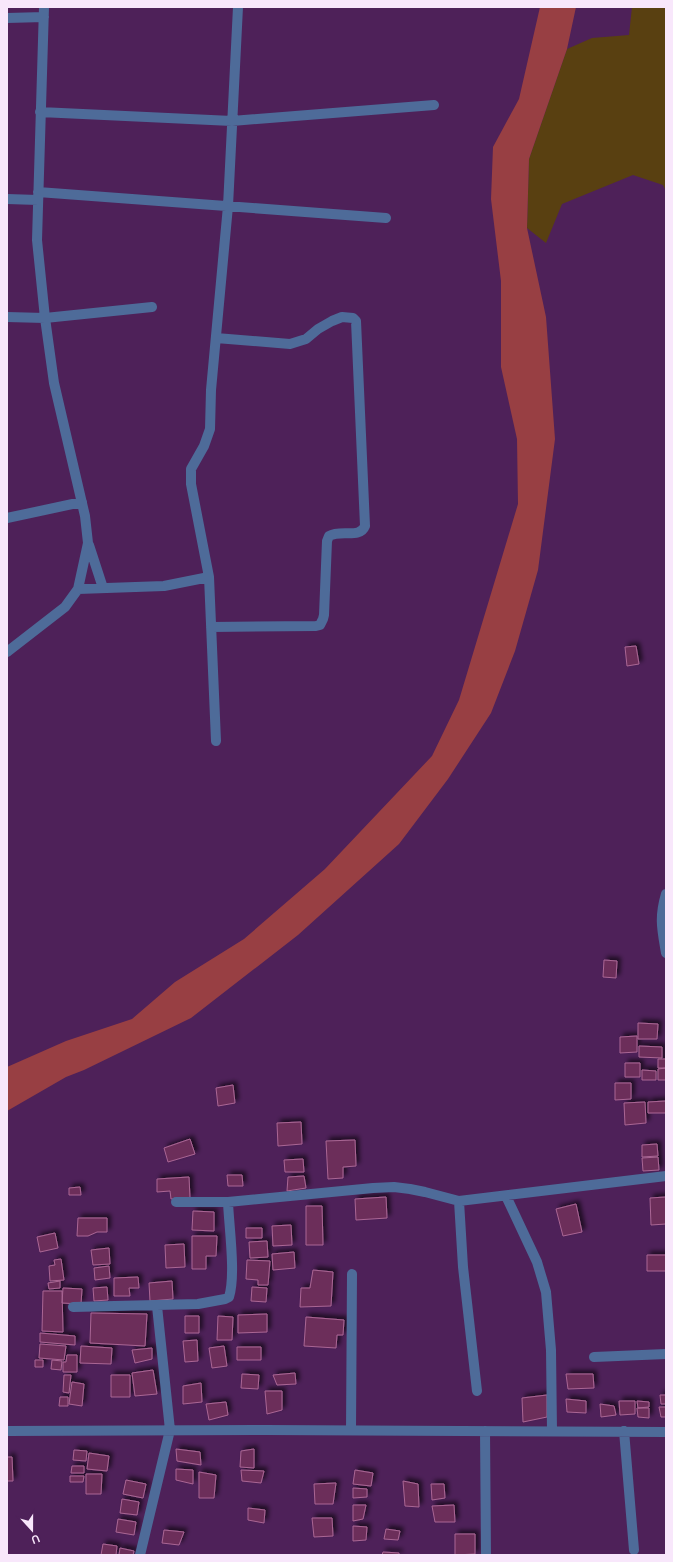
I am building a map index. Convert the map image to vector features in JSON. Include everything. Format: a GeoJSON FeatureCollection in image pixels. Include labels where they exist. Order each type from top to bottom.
{"type":"FeatureCollection","features":[{"type":"Feature","properties":{"kind":"street"},"geometry":{"type":"LineString","coordinates":[[216,741],[209,577],[191,484],[192,469],[204,446],[210,429],[211,390],[228,206],[238,7]]}},
{"type":"Feature","properties":{"kind":"street"},"geometry":{"type":"LineString","coordinates":[[7,18],[44,12],[37,240],[45,318],[54,383],[85,516],[88,543],[103,588]]}},
{"type":"Feature","properties":{"kind":"street"},"geometry":{"type":"LineString","coordinates":[[40,112],[232,120],[434,105]]}},
{"type":"Feature","properties":{"kind":"street"},"geometry":{"type":"LineString","coordinates":[[7,199],[38,196],[228,206],[386,218]]}},
{"type":"Feature","properties":{"kind":"street"},"geometry":{"type":"LineString","coordinates":[[7,318],[45,318],[152,307]]}},
{"type":"Feature","properties":{"kind":"street"},"geometry":{"type":"LineString","coordinates":[[211,627],[320,625],[324,619],[327,540],[330,536],[338,533],[360,533],[365,526],[356,321],[353,318],[342,317],[318,329],[306,338],[290,344],[216,338]]}},
{"type":"Feature","properties":{"kind":"street"},"geometry":{"type":"LineString","coordinates":[[7,518],[82,502]]}},
{"type":"Feature","properties":{"kind":"street"},"geometry":{"type":"LineString","coordinates":[[7,652],[65,607],[78,589],[88,543]]}},
{"type":"Feature","properties":{"kind":"street"},"geometry":{"type":"LineString","coordinates":[[78,589],[164,586],[209,577]]}},
{"type":"Feature","properties":{"kind":"street"},"geometry":{"type":"LineString","coordinates":[[666,894],[662,907],[661,921],[666,953]]}},
{"type":"Feature","properties":{"kind":"street"},"geometry":{"type":"LineString","coordinates":[[176,1202],[228,1202],[394,1187],[425,1192],[459,1201],[666,1176]]}},
{"type":"Feature","properties":{"kind":"street"},"geometry":{"type":"LineString","coordinates":[[506,1196],[537,1262],[546,1292],[551,1350],[552,1431]]}},
{"type":"Feature","properties":{"kind":"street"},"geometry":{"type":"LineString","coordinates":[[459,1201],[463,1267],[477,1391]]}},
{"type":"Feature","properties":{"kind":"street"},"geometry":{"type":"LineString","coordinates":[[73,1307],[198,1304],[229,1297],[232,1290],[232,1265],[228,1202]]}},
{"type":"Feature","properties":{"kind":"street"},"geometry":{"type":"LineString","coordinates":[[352,1274],[352,1430]]}},
{"type":"Feature","properties":{"kind":"street"},"geometry":{"type":"LineString","coordinates":[[140,1555],[170,1430],[157,1306]]}},
{"type":"Feature","properties":{"kind":"street"},"geometry":{"type":"LineString","coordinates":[[594,1357],[666,1354]]}},
{"type":"Feature","properties":{"kind":"street"},"geometry":{"type":"LineString","coordinates":[[7,1431],[352,1430],[666,1432]]}},
{"type":"Feature","properties":{"kind":"street"},"geometry":{"type":"LineString","coordinates":[[485,1431],[486,1555]]}},
{"type":"Feature","properties":{"kind":"street"},"geometry":{"type":"LineString","coordinates":[[624,1432],[634,1550]]}},
{"type":"Feature","properties":{"kind":"shaded area"},"geometry":{"type":"Polygon","coordinates":[[[540,7],[576,7],[567,49],[529,159],[527,228],[546,317],[555,439],[538,570],[515,651],[491,713],[448,779],[399,844],[298,935],[191,1018],[84,1070],[66,1077],[7,1111],[7,1067],[66,1041],[132,1019],[175,982],[244,939],[325,869],[432,756],[459,700],[518,504],[517,439],[501,367],[501,281],[491,199],[493,147],[519,99],[540,7]]]}},
{"type":"Feature","properties":{"kind":"shaded area"},"geometry":{"type":"Polygon","coordinates":[[[632,7],[666,7],[666,191],[663,185],[633,175],[562,204],[546,243],[527,228],[529,159],[567,49],[592,38],[629,35],[632,7]]]}},
{"type":"Feature","properties":{"kind":"building"},"geometry":{"type":"Polygon","coordinates":[[[636,646],[639,664],[627,666],[625,647],[636,646]]]}},
{"type":"Feature","properties":{"kind":"building"},"geometry":{"type":"Polygon","coordinates":[[[604,960],[617,961],[616,978],[603,977],[604,960]]]}},
{"type":"Feature","properties":{"kind":"building"},"geometry":{"type":"Polygon","coordinates":[[[638,1023],[658,1024],[657,1039],[638,1039],[638,1023]]]}},
{"type":"Feature","properties":{"kind":"building"},"geometry":{"type":"Polygon","coordinates":[[[637,1036],[637,1052],[620,1053],[620,1037],[637,1036]]]}},
{"type":"Feature","properties":{"kind":"building"},"geometry":{"type":"Polygon","coordinates":[[[639,1046],[662,1047],[662,1058],[639,1057],[639,1046]]]}},
{"type":"Feature","properties":{"kind":"building"},"geometry":{"type":"Polygon","coordinates":[[[658,1059],[666,1059],[666,1068],[658,1068],[658,1059]]]}},
{"type":"Feature","properties":{"kind":"building"},"geometry":{"type":"Polygon","coordinates":[[[625,1063],[640,1063],[640,1077],[625,1077],[625,1063]]]}},
{"type":"Feature","properties":{"kind":"building"},"geometry":{"type":"Polygon","coordinates":[[[666,1068],[666,1080],[658,1080],[658,1069],[666,1068]]]}},
{"type":"Feature","properties":{"kind":"building"},"geometry":{"type":"Polygon","coordinates":[[[642,1070],[656,1071],[656,1080],[642,1080],[642,1070]]]}},
{"type":"Feature","properties":{"kind":"building"},"geometry":{"type":"Polygon","coordinates":[[[615,1083],[631,1083],[631,1099],[615,1100],[615,1083]]]}},
{"type":"Feature","properties":{"kind":"building"},"geometry":{"type":"Polygon","coordinates":[[[233,1085],[235,1103],[218,1106],[216,1088],[233,1085]]]}},
{"type":"Feature","properties":{"kind":"building"},"geometry":{"type":"Polygon","coordinates":[[[666,1101],[666,1113],[648,1113],[648,1102],[666,1101]]]}},
{"type":"Feature","properties":{"kind":"building"},"geometry":{"type":"Polygon","coordinates":[[[645,1102],[646,1123],[625,1125],[624,1103],[645,1102]]]}},
{"type":"Feature","properties":{"kind":"building"},"geometry":{"type":"Polygon","coordinates":[[[301,1122],[302,1144],[278,1146],[277,1123],[301,1122]]]}},
{"type":"Feature","properties":{"kind":"building"},"geometry":{"type":"Polygon","coordinates":[[[190,1139],[195,1154],[168,1162],[164,1148],[190,1139]]]}},
{"type":"Feature","properties":{"kind":"building"},"geometry":{"type":"Polygon","coordinates":[[[355,1140],[356,1166],[343,1167],[343,1178],[328,1179],[326,1141],[355,1140]]]}},
{"type":"Feature","properties":{"kind":"building"},"geometry":{"type":"Polygon","coordinates":[[[657,1144],[658,1156],[642,1157],[642,1145],[657,1144]]]}},
{"type":"Feature","properties":{"kind":"building"},"geometry":{"type":"Polygon","coordinates":[[[658,1157],[659,1170],[643,1171],[642,1158],[658,1157]]]}},
{"type":"Feature","properties":{"kind":"building"},"geometry":{"type":"Polygon","coordinates":[[[303,1159],[304,1172],[285,1172],[284,1160],[303,1159]]]}},
{"type":"Feature","properties":{"kind":"building"},"geometry":{"type":"Polygon","coordinates":[[[227,1175],[242,1175],[243,1186],[228,1186],[227,1175]]]}},
{"type":"Feature","properties":{"kind":"building"},"geometry":{"type":"Polygon","coordinates":[[[304,1176],[306,1188],[287,1191],[288,1177],[304,1176]]]}},
{"type":"Feature","properties":{"kind":"building"},"geometry":{"type":"Polygon","coordinates":[[[189,1177],[190,1198],[171,1199],[170,1191],[157,1192],[157,1179],[189,1177]]]}},
{"type":"Feature","properties":{"kind":"building"},"geometry":{"type":"Polygon","coordinates":[[[80,1187],[81,1195],[69,1195],[69,1188],[80,1187]]]}},
{"type":"Feature","properties":{"kind":"building"},"geometry":{"type":"Polygon","coordinates":[[[386,1197],[387,1218],[356,1220],[355,1199],[386,1197]]]}},
{"type":"Feature","properties":{"kind":"building"},"geometry":{"type":"Polygon","coordinates":[[[666,1197],[666,1224],[651,1225],[650,1198],[666,1197]]]}},
{"type":"Feature","properties":{"kind":"building"},"geometry":{"type":"Polygon","coordinates":[[[576,1204],[582,1232],[563,1236],[556,1209],[576,1204]]]}},
{"type":"Feature","properties":{"kind":"building"},"geometry":{"type":"Polygon","coordinates":[[[306,1206],[322,1206],[323,1245],[306,1245],[306,1206]]]}},
{"type":"Feature","properties":{"kind":"building"},"geometry":{"type":"Polygon","coordinates":[[[193,1211],[214,1212],[214,1231],[192,1230],[193,1211]]]}},
{"type":"Feature","properties":{"kind":"building"},"geometry":{"type":"Polygon","coordinates":[[[78,1218],[107,1218],[107,1232],[97,1232],[88,1236],[77,1236],[78,1218]]]}},
{"type":"Feature","properties":{"kind":"building"},"geometry":{"type":"Polygon","coordinates":[[[291,1225],[292,1245],[273,1246],[272,1226],[291,1225]]]}},
{"type":"Feature","properties":{"kind":"building"},"geometry":{"type":"Polygon","coordinates":[[[246,1228],[262,1228],[262,1238],[246,1238],[246,1228]]]}},
{"type":"Feature","properties":{"kind":"building"},"geometry":{"type":"Polygon","coordinates":[[[55,1233],[58,1248],[40,1252],[37,1237],[55,1233]]]}},
{"type":"Feature","properties":{"kind":"building"},"geometry":{"type":"Polygon","coordinates":[[[192,1236],[217,1236],[216,1256],[206,1256],[206,1269],[192,1269],[192,1236]]]}},
{"type":"Feature","properties":{"kind":"building"},"geometry":{"type":"Polygon","coordinates":[[[267,1241],[268,1257],[250,1258],[249,1242],[267,1241]]]}},
{"type":"Feature","properties":{"kind":"building"},"geometry":{"type":"Polygon","coordinates":[[[184,1244],[185,1267],[166,1268],[165,1245],[184,1244]]]}},
{"type":"Feature","properties":{"kind":"building"},"geometry":{"type":"Polygon","coordinates":[[[109,1248],[110,1264],[93,1265],[91,1250],[109,1248]]]}},
{"type":"Feature","properties":{"kind":"building"},"geometry":{"type":"Polygon","coordinates":[[[294,1252],[295,1268],[273,1270],[272,1254],[294,1252]]]}},
{"type":"Feature","properties":{"kind":"building"},"geometry":{"type":"Polygon","coordinates":[[[647,1255],[666,1255],[666,1271],[647,1271],[647,1255]]]}},
{"type":"Feature","properties":{"kind":"building"},"geometry":{"type":"Polygon","coordinates":[[[61,1259],[64,1280],[50,1281],[49,1266],[55,1265],[54,1260],[61,1259]]]}},
{"type":"Feature","properties":{"kind":"building"},"geometry":{"type":"Polygon","coordinates":[[[247,1260],[270,1261],[268,1285],[258,1285],[258,1280],[246,1279],[247,1260]]]}},
{"type":"Feature","properties":{"kind":"building"},"geometry":{"type":"Polygon","coordinates":[[[109,1266],[110,1278],[95,1280],[94,1268],[109,1266]]]}},
{"type":"Feature","properties":{"kind":"building"},"geometry":{"type":"Polygon","coordinates":[[[313,1270],[333,1272],[331,1306],[300,1307],[301,1288],[310,1288],[313,1270]]]}},
{"type":"Feature","properties":{"kind":"building"},"geometry":{"type":"Polygon","coordinates":[[[138,1277],[139,1288],[129,1288],[130,1296],[114,1296],[114,1278],[138,1277]]]}},
{"type":"Feature","properties":{"kind":"building"},"geometry":{"type":"Polygon","coordinates":[[[60,1281],[60,1288],[49,1289],[48,1283],[60,1281]]]}},
{"type":"Feature","properties":{"kind":"building"},"geometry":{"type":"Polygon","coordinates":[[[172,1281],[173,1299],[150,1301],[149,1283],[172,1281]]]}},
{"type":"Feature","properties":{"kind":"building"},"geometry":{"type":"Polygon","coordinates":[[[107,1287],[108,1300],[94,1301],[93,1288],[107,1287]]]}},
{"type":"Feature","properties":{"kind":"building"},"geometry":{"type":"Polygon","coordinates":[[[252,1287],[267,1288],[266,1302],[251,1301],[252,1287]]]}},
{"type":"Feature","properties":{"kind":"building"},"geometry":{"type":"Polygon","coordinates":[[[63,1288],[82,1289],[81,1304],[62,1303],[63,1288]]]}},
{"type":"Feature","properties":{"kind":"building"},"geometry":{"type":"Polygon","coordinates":[[[43,1291],[62,1291],[63,1332],[42,1331],[43,1291]]]}},
{"type":"Feature","properties":{"kind":"building"},"geometry":{"type":"Polygon","coordinates":[[[91,1313],[147,1314],[145,1346],[90,1343],[91,1313]]]}},
{"type":"Feature","properties":{"kind":"building"},"geometry":{"type":"Polygon","coordinates":[[[267,1314],[267,1332],[238,1333],[238,1315],[267,1314]]]}},
{"type":"Feature","properties":{"kind":"building"},"geometry":{"type":"Polygon","coordinates":[[[185,1316],[199,1316],[199,1333],[185,1333],[185,1316]]]}},
{"type":"Feature","properties":{"kind":"building"},"geometry":{"type":"Polygon","coordinates":[[[218,1316],[233,1317],[232,1340],[217,1340],[218,1316]]]}},
{"type":"Feature","properties":{"kind":"building"},"geometry":{"type":"Polygon","coordinates":[[[306,1317],[344,1320],[343,1335],[337,1335],[336,1348],[304,1346],[306,1317]]]}},
{"type":"Feature","properties":{"kind":"building"},"geometry":{"type":"Polygon","coordinates":[[[40,1333],[75,1336],[75,1345],[40,1342],[40,1333]]]}},
{"type":"Feature","properties":{"kind":"building"},"geometry":{"type":"Polygon","coordinates":[[[197,1340],[198,1361],[185,1362],[183,1341],[197,1340]]]}},
{"type":"Feature","properties":{"kind":"building"},"geometry":{"type":"Polygon","coordinates":[[[40,1344],[66,1346],[64,1360],[39,1358],[40,1344]]]}},
{"type":"Feature","properties":{"kind":"building"},"geometry":{"type":"Polygon","coordinates":[[[81,1346],[112,1348],[111,1364],[80,1363],[81,1346]]]}},
{"type":"Feature","properties":{"kind":"building"},"geometry":{"type":"Polygon","coordinates":[[[224,1346],[227,1366],[212,1368],[209,1348],[224,1346]]]}},
{"type":"Feature","properties":{"kind":"building"},"geometry":{"type":"Polygon","coordinates":[[[237,1347],[261,1347],[261,1360],[237,1360],[237,1347]]]}},
{"type":"Feature","properties":{"kind":"building"},"geometry":{"type":"Polygon","coordinates":[[[152,1348],[152,1359],[135,1363],[132,1350],[152,1348]]]}},
{"type":"Feature","properties":{"kind":"building"},"geometry":{"type":"Polygon","coordinates":[[[67,1355],[77,1355],[77,1372],[63,1372],[63,1362],[66,1362],[67,1355]]]}},
{"type":"Feature","properties":{"kind":"building"},"geometry":{"type":"Polygon","coordinates":[[[35,1360],[43,1360],[43,1367],[35,1367],[35,1360]]]}},
{"type":"Feature","properties":{"kind":"building"},"geometry":{"type":"Polygon","coordinates":[[[52,1360],[62,1361],[61,1370],[51,1369],[52,1360]]]}},
{"type":"Feature","properties":{"kind":"building"},"geometry":{"type":"Polygon","coordinates":[[[153,1370],[157,1394],[135,1396],[132,1373],[153,1370]]]}},
{"type":"Feature","properties":{"kind":"building"},"geometry":{"type":"Polygon","coordinates":[[[295,1373],[296,1384],[277,1385],[273,1375],[295,1373]]]}},
{"type":"Feature","properties":{"kind":"building"},"geometry":{"type":"Polygon","coordinates":[[[242,1374],[259,1375],[258,1389],[241,1388],[242,1374]]]}},
{"type":"Feature","properties":{"kind":"building"},"geometry":{"type":"Polygon","coordinates":[[[566,1374],[593,1374],[594,1388],[568,1389],[566,1374]]]}},
{"type":"Feature","properties":{"kind":"building"},"geometry":{"type":"Polygon","coordinates":[[[64,1375],[71,1375],[69,1393],[63,1392],[64,1375]]]}},
{"type":"Feature","properties":{"kind":"building"},"geometry":{"type":"Polygon","coordinates":[[[111,1375],[130,1375],[130,1397],[111,1397],[111,1375]]]}},
{"type":"Feature","properties":{"kind":"building"},"geometry":{"type":"Polygon","coordinates":[[[72,1382],[84,1384],[82,1406],[69,1404],[72,1382]]]}},
{"type":"Feature","properties":{"kind":"building"},"geometry":{"type":"Polygon","coordinates":[[[201,1383],[202,1402],[183,1404],[183,1386],[201,1383]]]}},
{"type":"Feature","properties":{"kind":"building"},"geometry":{"type":"Polygon","coordinates":[[[265,1391],[282,1391],[282,1410],[267,1414],[265,1391]]]}},
{"type":"Feature","properties":{"kind":"building"},"geometry":{"type":"Polygon","coordinates":[[[547,1395],[547,1417],[523,1422],[522,1398],[547,1395]]]}},
{"type":"Feature","properties":{"kind":"building"},"geometry":{"type":"Polygon","coordinates":[[[660,1395],[666,1395],[666,1404],[661,1404],[660,1395]]]}},
{"type":"Feature","properties":{"kind":"building"},"geometry":{"type":"Polygon","coordinates":[[[60,1397],[68,1397],[68,1406],[59,1406],[60,1397]]]}},
{"type":"Feature","properties":{"kind":"building"},"geometry":{"type":"Polygon","coordinates":[[[566,1399],[586,1401],[586,1413],[567,1412],[566,1399]]]}},
{"type":"Feature","properties":{"kind":"building"},"geometry":{"type":"Polygon","coordinates":[[[619,1401],[635,1401],[635,1414],[620,1415],[619,1401]]]}},
{"type":"Feature","properties":{"kind":"building"},"geometry":{"type":"Polygon","coordinates":[[[637,1401],[649,1402],[649,1407],[638,1408],[637,1401]]]}},
{"type":"Feature","properties":{"kind":"building"},"geometry":{"type":"Polygon","coordinates":[[[226,1402],[228,1415],[209,1420],[206,1404],[226,1402]]]}},
{"type":"Feature","properties":{"kind":"building"},"geometry":{"type":"Polygon","coordinates":[[[600,1404],[614,1406],[616,1415],[601,1417],[600,1404]]]}},
{"type":"Feature","properties":{"kind":"building"},"geometry":{"type":"Polygon","coordinates":[[[659,1407],[666,1407],[666,1417],[661,1417],[659,1407]]]}},
{"type":"Feature","properties":{"kind":"building"},"geometry":{"type":"Polygon","coordinates":[[[637,1408],[649,1408],[649,1418],[638,1417],[637,1408]]]}},
{"type":"Feature","properties":{"kind":"building"},"geometry":{"type":"Polygon","coordinates":[[[176,1449],[200,1452],[201,1465],[177,1461],[176,1449]]]}},
{"type":"Feature","properties":{"kind":"building"},"geometry":{"type":"Polygon","coordinates":[[[254,1449],[254,1468],[240,1467],[241,1451],[254,1449]]]}},
{"type":"Feature","properties":{"kind":"building"},"geometry":{"type":"Polygon","coordinates":[[[74,1450],[87,1451],[86,1461],[73,1460],[74,1450]]]}},
{"type":"Feature","properties":{"kind":"building"},"geometry":{"type":"Polygon","coordinates":[[[89,1453],[109,1456],[107,1471],[87,1469],[89,1453]]]}},
{"type":"Feature","properties":{"kind":"building"},"geometry":{"type":"Polygon","coordinates":[[[7,1457],[12,1457],[13,1481],[7,1481],[7,1457]]]}},
{"type":"Feature","properties":{"kind":"building"},"geometry":{"type":"Polygon","coordinates":[[[72,1466],[84,1466],[84,1473],[71,1473],[72,1466]]]}},
{"type":"Feature","properties":{"kind":"building"},"geometry":{"type":"Polygon","coordinates":[[[176,1469],[193,1470],[193,1484],[176,1480],[176,1469]]]}},
{"type":"Feature","properties":{"kind":"building"},"geometry":{"type":"Polygon","coordinates":[[[241,1470],[264,1471],[261,1483],[242,1481],[241,1470]]]}},
{"type":"Feature","properties":{"kind":"building"},"geometry":{"type":"Polygon","coordinates":[[[355,1470],[373,1473],[371,1486],[353,1484],[355,1470]]]}},
{"type":"Feature","properties":{"kind":"building"},"geometry":{"type":"Polygon","coordinates":[[[199,1472],[216,1475],[214,1498],[199,1498],[199,1472]]]}},
{"type":"Feature","properties":{"kind":"building"},"geometry":{"type":"Polygon","coordinates":[[[86,1474],[102,1474],[101,1494],[86,1494],[86,1474]]]}},
{"type":"Feature","properties":{"kind":"building"},"geometry":{"type":"Polygon","coordinates":[[[70,1476],[84,1476],[83,1482],[70,1482],[70,1476]]]}},
{"type":"Feature","properties":{"kind":"building"},"geometry":{"type":"Polygon","coordinates":[[[126,1480],[146,1484],[143,1498],[123,1494],[126,1480]]]}},
{"type":"Feature","properties":{"kind":"building"},"geometry":{"type":"Polygon","coordinates":[[[403,1481],[418,1484],[419,1507],[405,1506],[403,1481]]]}},
{"type":"Feature","properties":{"kind":"building"},"geometry":{"type":"Polygon","coordinates":[[[336,1483],[333,1504],[315,1504],[314,1484],[336,1483]]]}},
{"type":"Feature","properties":{"kind":"building"},"geometry":{"type":"Polygon","coordinates":[[[431,1484],[444,1484],[445,1498],[432,1500],[431,1484]]]}},
{"type":"Feature","properties":{"kind":"building"},"geometry":{"type":"Polygon","coordinates":[[[353,1488],[367,1489],[367,1497],[353,1498],[353,1488]]]}},
{"type":"Feature","properties":{"kind":"building"},"geometry":{"type":"Polygon","coordinates":[[[122,1499],[139,1502],[137,1515],[120,1513],[122,1499]]]}},
{"type":"Feature","properties":{"kind":"building"},"geometry":{"type":"Polygon","coordinates":[[[353,1505],[366,1505],[363,1519],[353,1521],[353,1505]]]}},
{"type":"Feature","properties":{"kind":"building"},"geometry":{"type":"Polygon","coordinates":[[[454,1505],[455,1522],[435,1522],[432,1506],[454,1505]]]}},
{"type":"Feature","properties":{"kind":"building"},"geometry":{"type":"Polygon","coordinates":[[[248,1508],[265,1510],[264,1523],[248,1520],[248,1508]]]}},
{"type":"Feature","properties":{"kind":"building"},"geometry":{"type":"Polygon","coordinates":[[[312,1518],[332,1518],[333,1536],[314,1537],[312,1518]]]}},
{"type":"Feature","properties":{"kind":"building"},"geometry":{"type":"Polygon","coordinates":[[[118,1519],[136,1522],[134,1535],[116,1532],[118,1519]]]}},
{"type":"Feature","properties":{"kind":"building"},"geometry":{"type":"Polygon","coordinates":[[[353,1526],[367,1527],[366,1540],[353,1541],[353,1526]]]}},
{"type":"Feature","properties":{"kind":"building"},"geometry":{"type":"Polygon","coordinates":[[[386,1529],[400,1531],[398,1540],[384,1539],[386,1529]]]}},
{"type":"Feature","properties":{"kind":"building"},"geometry":{"type":"Polygon","coordinates":[[[164,1530],[184,1532],[179,1545],[162,1543],[164,1530]]]}},
{"type":"Feature","properties":{"kind":"building"},"geometry":{"type":"Polygon","coordinates":[[[455,1534],[475,1534],[475,1554],[455,1555],[455,1534]]]}},
{"type":"Feature","properties":{"kind":"building"},"geometry":{"type":"Polygon","coordinates":[[[103,1544],[117,1546],[116,1555],[101,1555],[103,1544]]]}},
{"type":"Feature","properties":{"kind":"building"},"geometry":{"type":"Polygon","coordinates":[[[120,1548],[134,1551],[133,1555],[119,1555],[120,1548]]]}},
{"type":"Feature","properties":{"kind":"building"},"geometry":{"type":"Polygon","coordinates":[[[383,1552],[399,1553],[399,1555],[382,1555],[383,1552]]]}}]}
